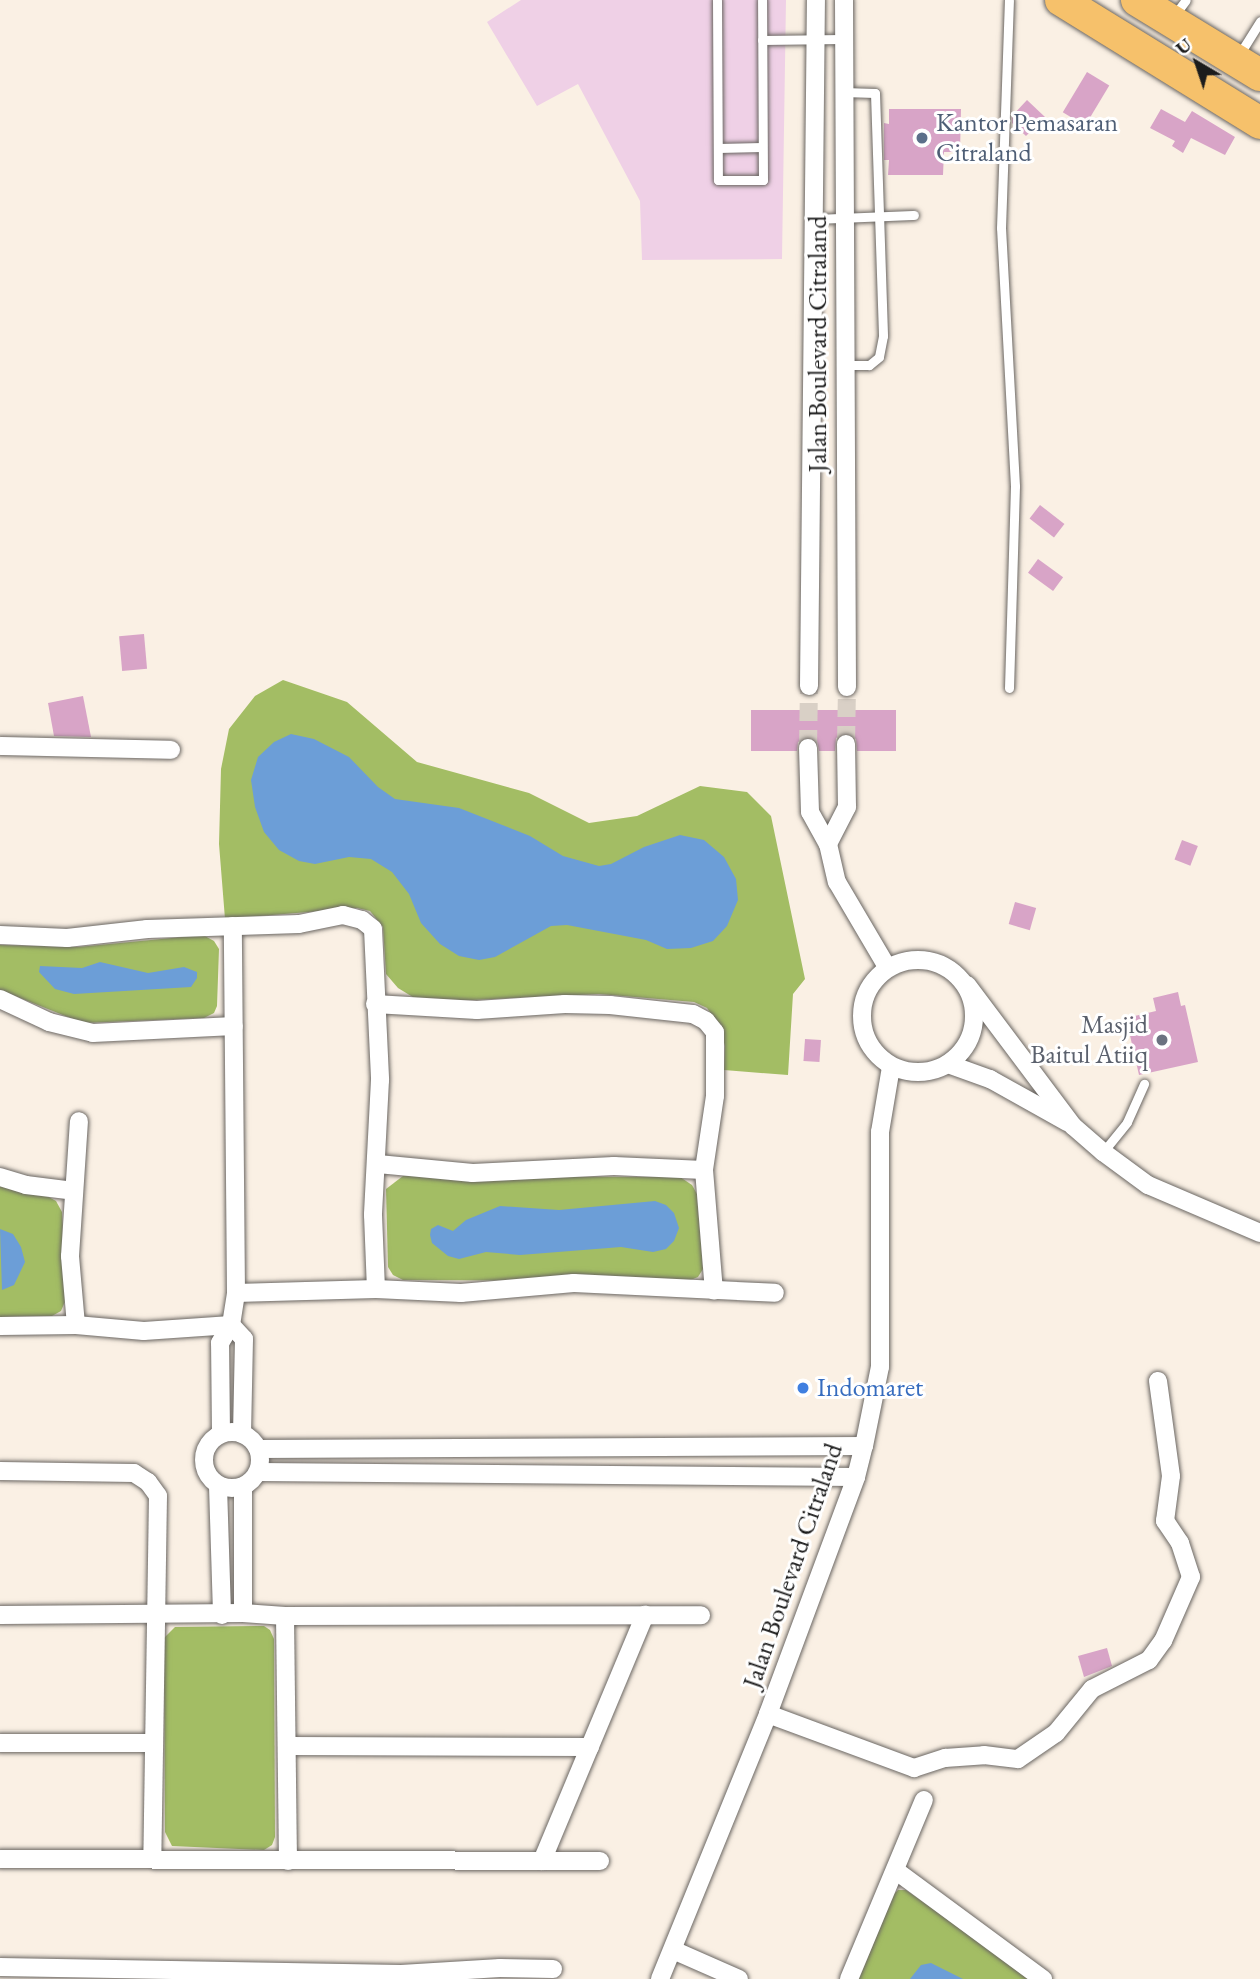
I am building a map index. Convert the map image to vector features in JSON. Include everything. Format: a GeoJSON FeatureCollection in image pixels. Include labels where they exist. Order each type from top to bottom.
{"type":"FeatureCollection","features":[{"type":"Feature","properties":{"kind":"highway"},"geometry":{"type":"LineString","coordinates":[[1061,0],[1260,123]]}},
{"type":"Feature","properties":{"kind":"highway"},"geometry":{"type":"LineString","coordinates":[[1137,0],[1178,10],[1248,67]]}},
{"type":"Feature","properties":{"kind":"street","name":"Jalan Boulevard Citraland"},"geometry":{"type":"LineString","coordinates":[[809,686],[816,0]]}},
{"type":"Feature","properties":{"kind":"street","name":"Jalan Boulevard Citraland"},"geometry":{"type":"LineString","coordinates":[[844,0],[842,92],[847,687]]}},
{"type":"Feature","properties":{"kind":"street"},"geometry":{"type":"LineString","coordinates":[[828,844],[846,807],[846,744]]}},
{"type":"Feature","properties":{"kind":"street"},"geometry":{"type":"LineString","coordinates":[[0,747],[171,750]]}},
{"type":"Feature","properties":{"kind":"street"},"geometry":{"type":"LineString","coordinates":[[808,748],[810,812],[828,844],[837,882],[887,967]]}},
{"type":"Feature","properties":{"kind":"street"},"geometry":{"type":"LineString","coordinates":[[0,935],[67,938],[147,929],[299,924],[343,915],[362,920],[373,929],[380,1080],[378,1164],[373,1215],[376,1289]]}},
{"type":"Feature","properties":{"kind":"street"},"geometry":{"type":"LineString","coordinates":[[221,1434],[220,1343],[231,1325],[236,1293],[233,926]]}},
{"type":"Feature","properties":{"kind":"street"},"geometry":{"type":"LineString","coordinates":[[967,985],[976,1013],[969,1043],[948,1064],[920,1073],[891,1067],[869,1047],[860,1018],[867,989],[887,967],[916,958],[945,965],[967,985],[1073,1126]]}},
{"type":"Feature","properties":{"kind":"street"},"geometry":{"type":"LineString","coordinates":[[0,999],[49,1023],[93,1033],[234,1027]]}},
{"type":"Feature","properties":{"kind":"street"},"geometry":{"type":"LineString","coordinates":[[375,1004],[477,1010],[565,1004],[610,1005],[693,1014],[706,1021],[715,1032],[715,1096],[704,1170],[714,1291]]}},
{"type":"Feature","properties":{"kind":"street"},"geometry":{"type":"LineString","coordinates":[[948,1064],[990,1079],[1073,1126],[1148,1185],[1260,1233]]}},
{"type":"Feature","properties":{"kind":"street","name":"Jalan Boulevard Citraland"},"geometry":{"type":"LineString","coordinates":[[666,1977],[673,1950],[768,1714],[856,1477],[864,1446],[880,1367],[880,1132],[891,1067]]}},
{"type":"Feature","properties":{"kind":"street"},"geometry":{"type":"LineString","coordinates":[[76,1325],[70,1256],[79,1121]]}},
{"type":"Feature","properties":{"kind":"street"},"geometry":{"type":"LineString","coordinates":[[378,1164],[473,1173],[614,1166],[704,1170]]}},
{"type":"Feature","properties":{"kind":"street"},"geometry":{"type":"LineString","coordinates":[[0,1177],[26,1185],[75,1191]]}},
{"type":"Feature","properties":{"kind":"street"},"geometry":{"type":"LineString","coordinates":[[236,1293],[376,1289],[461,1293],[574,1283],[775,1293]]}},
{"type":"Feature","properties":{"kind":"street"},"geometry":{"type":"LineString","coordinates":[[0,1326],[76,1325],[144,1331],[231,1325]]}},
{"type":"Feature","properties":{"kind":"street"},"geometry":{"type":"LineString","coordinates":[[231,1325],[244,1339],[242,1434]]}},
{"type":"Feature","properties":{"kind":"street"},"geometry":{"type":"LineString","coordinates":[[768,1714],[914,1768],[945,1758],[984,1755],[1018,1759],[1056,1733],[1092,1689],[1149,1660],[1163,1642],[1191,1577],[1180,1542],[1165,1521],[1171,1476],[1158,1381]]}},
{"type":"Feature","properties":{"kind":"street"},"geometry":{"type":"LineString","coordinates":[[258,1449],[258,1472],[243,1487],[230,1489],[218,1486],[207,1474],[204,1459],[209,1444],[221,1434],[242,1434],[258,1449],[864,1446]]}},
{"type":"Feature","properties":{"kind":"street"},"geometry":{"type":"LineString","coordinates":[[729,1446],[729,1476]]}},
{"type":"Feature","properties":{"kind":"street"},"geometry":{"type":"LineString","coordinates":[[0,1471],[134,1473],[148,1482],[158,1496],[152,1858]]}},
{"type":"Feature","properties":{"kind":"street"},"geometry":{"type":"LineString","coordinates":[[258,1472],[856,1477]]}},
{"type":"Feature","properties":{"kind":"street"},"geometry":{"type":"LineString","coordinates":[[218,1486],[222,1615]]}},
{"type":"Feature","properties":{"kind":"street"},"geometry":{"type":"LineString","coordinates":[[243,1487],[243,1613]]}},
{"type":"Feature","properties":{"kind":"street"},"geometry":{"type":"LineString","coordinates":[[0,1615],[701,1615]]}},
{"type":"Feature","properties":{"kind":"street"},"geometry":{"type":"LineString","coordinates":[[542,1861],[645,1615]]}},
{"type":"Feature","properties":{"kind":"street"},"geometry":{"type":"LineString","coordinates":[[285,1616],[288,1861]]}},
{"type":"Feature","properties":{"kind":"street"},"geometry":{"type":"LineString","coordinates":[[0,1743],[153,1743]]}},
{"type":"Feature","properties":{"kind":"street"},"geometry":{"type":"LineString","coordinates":[[287,1746],[590,1747]]}},
{"type":"Feature","properties":{"kind":"street"},"geometry":{"type":"LineString","coordinates":[[849,1979],[924,1800]]}},
{"type":"Feature","properties":{"kind":"street"},"geometry":{"type":"LineString","coordinates":[[0,1858],[600,1861]]}},
{"type":"Feature","properties":{"kind":"street"},"geometry":{"type":"LineString","coordinates":[[895,1870],[1044,1979]]}},
{"type":"Feature","properties":{"kind":"street"},"geometry":{"type":"LineString","coordinates":[[673,1950],[739,1979]]}},
{"type":"Feature","properties":{"kind":"street"},"geometry":{"type":"LineString","coordinates":[[0,1967],[123,1973],[401,1977],[499,1974],[553,1969]]}},
{"type":"Feature","properties":{"kind":"lane"},"geometry":{"type":"LineString","coordinates":[[717,0],[718,180],[762,180],[762,0]]}},
{"type":"Feature","properties":{"kind":"lane"},"geometry":{"type":"LineString","coordinates":[[1009,0],[1001,228],[1015,486],[1009,688]]}},
{"type":"Feature","properties":{"kind":"lane"},"geometry":{"type":"LineString","coordinates":[[1248,67],[1260,21]]}},
{"type":"Feature","properties":{"kind":"lane"},"geometry":{"type":"LineString","coordinates":[[762,40],[842,38]]}},
{"type":"Feature","properties":{"kind":"lane"},"geometry":{"type":"LineString","coordinates":[[842,92],[876,93],[883,336],[879,357],[869,365],[845,365]]}},
{"type":"Feature","properties":{"kind":"lane"},"geometry":{"type":"LineString","coordinates":[[718,148],[762,147]]}},
{"type":"Feature","properties":{"kind":"lane"},"geometry":{"type":"LineString","coordinates":[[814,219],[914,215]]}},
{"type":"Feature","properties":{"kind":"lane"},"geometry":{"type":"LineString","coordinates":[[1103,1152],[1127,1122],[1144,1084]]}},
{"type":"Feature","properties":{"kind":"shaded area"},"geometry":{"type":"Polygon","coordinates":[[[521,0],[786,0],[782,259],[642,260],[640,201],[578,84],[537,106],[487,22],[521,0]]]}},
{"type":"Feature","properties":{"kind":"green space"},"geometry":{"type":"Polygon","coordinates":[[[283,680],[347,702],[417,762],[529,793],[589,823],[637,816],[700,786],[747,792],[771,816],[805,979],[793,994],[788,1075],[724,1070],[725,1046],[719,1025],[707,1008],[694,1002],[599,994],[429,1002],[416,999],[398,988],[386,974],[383,927],[370,911],[357,908],[225,919],[219,844],[221,769],[229,729],[255,696],[283,680]]]}},
{"type":"Feature","properties":{"kind":"green space"},"geometry":{"type":"Polygon","coordinates":[[[203,935],[214,941],[219,949],[217,1006],[214,1013],[204,1018],[83,1023],[0,990],[0,945],[78,947],[203,935]]]}},
{"type":"Feature","properties":{"kind":"green space"},"geometry":{"type":"Polygon","coordinates":[[[403,1176],[680,1177],[692,1185],[697,1194],[703,1269],[698,1277],[688,1281],[403,1280],[393,1275],[388,1267],[386,1189],[403,1176]]]}},
{"type":"Feature","properties":{"kind":"green space"},"geometry":{"type":"Polygon","coordinates":[[[0,1186],[47,1196],[56,1201],[62,1212],[66,1299],[61,1311],[52,1316],[0,1317],[0,1186]]]}},
{"type":"Feature","properties":{"kind":"green space"},"geometry":{"type":"Polygon","coordinates":[[[264,1626],[270,1630],[274,1639],[275,1837],[272,1845],[264,1850],[172,1846],[165,1832],[164,1638],[175,1627],[264,1626]]]}},
{"type":"Feature","properties":{"kind":"green space"},"geometry":{"type":"Polygon","coordinates":[[[898,1890],[906,1890],[1032,1979],[859,1979],[893,1895],[898,1890]]]}},
{"type":"Feature","properties":{"kind":"water"},"geometry":{"type":"Polygon","coordinates":[[[291,734],[314,739],[349,757],[378,787],[395,799],[459,808],[530,836],[563,856],[599,866],[611,864],[644,847],[680,835],[704,840],[724,857],[736,879],[738,900],[727,926],[713,941],[691,948],[667,949],[646,940],[567,925],[551,926],[495,957],[479,960],[459,956],[440,944],[421,923],[409,894],[392,872],[371,859],[349,857],[315,864],[299,861],[279,850],[264,832],[255,807],[251,780],[258,757],[274,742],[291,734]]]}},
{"type":"Feature","properties":{"kind":"water"},"geometry":{"type":"Polygon","coordinates":[[[100,962],[148,973],[184,967],[197,972],[197,978],[191,987],[74,994],[55,989],[39,972],[40,966],[82,968],[100,962]]]}},
{"type":"Feature","properties":{"kind":"water"},"geometry":{"type":"Polygon","coordinates":[[[655,1201],[666,1205],[674,1213],[679,1228],[674,1241],[666,1249],[653,1252],[621,1247],[520,1255],[486,1252],[459,1259],[448,1256],[432,1243],[430,1235],[431,1229],[438,1225],[453,1231],[466,1220],[500,1206],[559,1210],[655,1201]]]}},
{"type":"Feature","properties":{"kind":"water"},"geometry":{"type":"Polygon","coordinates":[[[0,1229],[13,1234],[21,1247],[25,1262],[14,1285],[2,1290],[0,1229]]]}},
{"type":"Feature","properties":{"kind":"water"},"geometry":{"type":"Polygon","coordinates":[[[931,1963],[963,1979],[910,1979],[921,1965],[931,1963]]]}},
{"type":"Feature","properties":{"kind":"building"},"geometry":{"type":"Polygon","coordinates":[[[1087,72],[1109,85],[1085,126],[1063,112],[1087,72]]]}},
{"type":"Feature","properties":{"kind":"building"},"geometry":{"type":"Polygon","coordinates":[[[1027,100],[1045,117],[1026,136],[1012,123],[1012,116],[1027,100]]]}},
{"type":"Feature","properties":{"kind":"building","name":"Kantor Pemasaran Citraland"},"geometry":{"type":"Polygon","coordinates":[[[889,109],[961,109],[960,152],[944,152],[943,175],[888,175],[889,160],[884,160],[884,123],[889,124],[889,109]]]}},
{"type":"Feature","properties":{"kind":"building"},"geometry":{"type":"Polygon","coordinates":[[[1161,109],[1185,122],[1192,111],[1235,137],[1225,155],[1191,138],[1183,153],[1172,146],[1175,141],[1150,128],[1161,109]]]}},
{"type":"Feature","properties":{"kind":"building"},"geometry":{"type":"Polygon","coordinates":[[[1040,505],[1064,524],[1054,537],[1030,518],[1040,505]]]}},
{"type":"Feature","properties":{"kind":"building"},"geometry":{"type":"Polygon","coordinates":[[[1038,559],[1063,577],[1053,591],[1028,573],[1038,559]]]}},
{"type":"Feature","properties":{"kind":"building"},"geometry":{"type":"Polygon","coordinates":[[[144,634],[147,669],[122,671],[119,636],[144,634]]]}},
{"type":"Feature","properties":{"kind":"building"},"geometry":{"type":"Polygon","coordinates":[[[83,696],[91,737],[54,736],[48,703],[83,696]]]}},
{"type":"Feature","properties":{"kind":"building"},"geometry":{"type":"Polygon","coordinates":[[[751,710],[896,710],[896,751],[857,751],[856,739],[846,733],[836,738],[835,751],[819,751],[817,741],[808,737],[798,742],[797,751],[751,751],[751,710]]]}},
{"type":"Feature","properties":{"kind":"building"},"geometry":{"type":"Polygon","coordinates":[[[1182,840],[1198,846],[1190,866],[1174,860],[1182,840]]]}},
{"type":"Feature","properties":{"kind":"building"},"geometry":{"type":"Polygon","coordinates":[[[1015,902],[1036,908],[1030,930],[1009,924],[1015,902]]]}},
{"type":"Feature","properties":{"kind":"building","name":"Masjid Baitul Atiiq"},"geometry":{"type":"Polygon","coordinates":[[[1178,992],[1181,1006],[1185,1005],[1198,1062],[1139,1075],[1126,1018],[1156,1011],[1153,998],[1178,992]]]}},
{"type":"Feature","properties":{"kind":"building"},"geometry":{"type":"Polygon","coordinates":[[[805,1039],[821,1040],[819,1062],[803,1061],[805,1039]]]}},
{"type":"Feature","properties":{"kind":"building"},"geometry":{"type":"Polygon","coordinates":[[[1107,1648],[1112,1666],[1084,1677],[1078,1656],[1107,1648]]]}},
{"type":"Feature","properties":{"kind":"tunnel"},"geometry":{"type":"LineString","coordinates":[[808,748],[809,686]]}},
{"type":"Feature","properties":{"kind":"tunnel"},"geometry":{"type":"LineString","coordinates":[[846,744],[847,687]]}},
{"type":"Feature","properties":{"kind":"place","name":"Kantor Pemasaran Citraland"},"geometry":{"type":"Point","coordinates":[922,138]}},
{"type":"Feature","properties":{"kind":"place","name":"Masjid Baitul Atiiq"},"geometry":{"type":"Point","coordinates":[1162,1040]}},
{"type":"Feature","properties":{"kind":"place","name":"Indomaret"},"geometry":{"type":"Point","coordinates":[803,1388]}}]}
